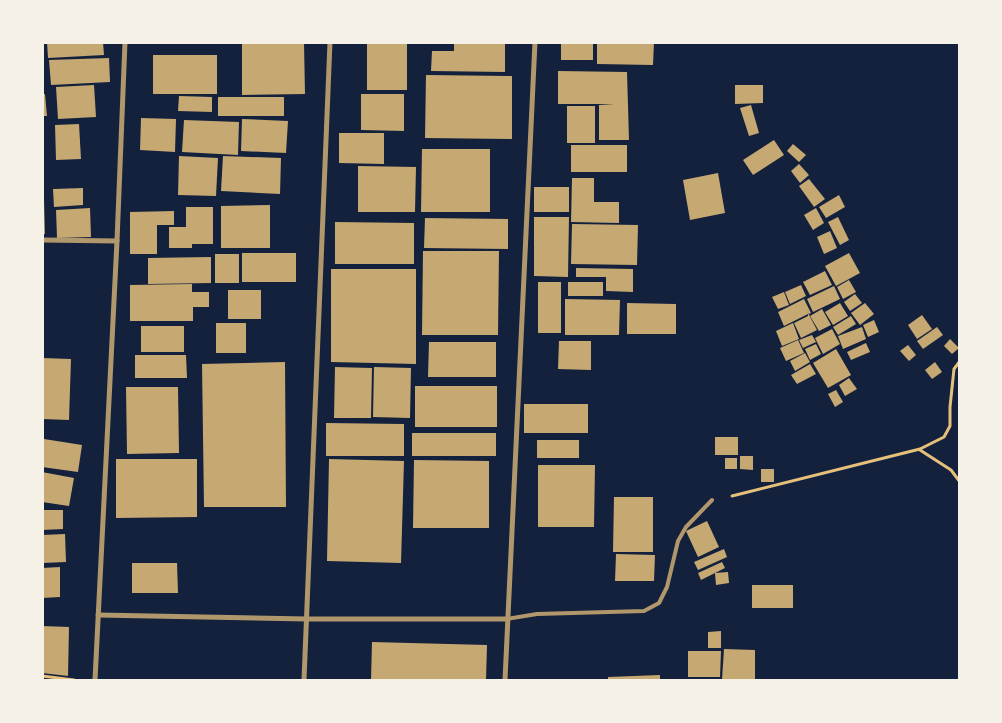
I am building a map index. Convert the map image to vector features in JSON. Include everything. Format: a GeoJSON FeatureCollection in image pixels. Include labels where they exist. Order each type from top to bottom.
{"type":"FeatureCollection","features":[{"type":"Feature","properties":{"kind":"street"},"geometry":{"type":"LineString","coordinates":[[95,680],[117,241],[124,42]]}},
{"type":"Feature","properties":{"kind":"street"},"geometry":{"type":"LineString","coordinates":[[304,680],[330,42]]}},
{"type":"Feature","properties":{"kind":"street"},"geometry":{"type":"LineString","coordinates":[[505,680],[535,42]]}},
{"type":"Feature","properties":{"kind":"street"},"geometry":{"type":"LineString","coordinates":[[42,240],[117,241]]}},
{"type":"Feature","properties":{"kind":"street"},"geometry":{"type":"LineString","coordinates":[[98,615],[306,619],[507,619]]}},
{"type":"Feature","properties":{"kind":"lane"},"geometry":{"type":"LineString","coordinates":[[507,619],[537,614],[644,611],[659,603],[667,587],[678,541],[686,527],[712,500]]}},
{"type":"Feature","properties":{"kind":"path"},"geometry":{"type":"LineString","coordinates":[[712,500],[920,449],[944,438],[950,426],[954,369],[960,361]]}},
{"type":"Feature","properties":{"kind":"path"},"geometry":{"type":"LineString","coordinates":[[920,449],[951,470],[960,482]]}},
{"type":"Feature","properties":{"kind":"path"},"geometry":{"type":"LineString","coordinates":[[42,676],[79,680]]}},
{"type":"Feature","properties":{"kind":"building"},"geometry":{"type":"Polygon","coordinates":[[[47,42],[103,42],[104,55],[48,58],[47,42]]]}},
{"type":"Feature","properties":{"kind":"building"},"geometry":{"type":"Polygon","coordinates":[[[367,42],[407,42],[407,90],[367,90],[367,42]]]}},
{"type":"Feature","properties":{"kind":"building"},"geometry":{"type":"Polygon","coordinates":[[[454,42],[505,42],[505,72],[431,71],[432,51],[454,51],[454,42]]]}},
{"type":"Feature","properties":{"kind":"building"},"geometry":{"type":"Polygon","coordinates":[[[561,42],[593,42],[593,60],[561,60],[561,42]]]}},
{"type":"Feature","properties":{"kind":"building"},"geometry":{"type":"Polygon","coordinates":[[[597,42],[654,42],[653,65],[597,64],[597,42]]]}},
{"type":"Feature","properties":{"kind":"building"},"geometry":{"type":"Polygon","coordinates":[[[242,43],[304,43],[305,94],[242,95],[242,43]]]}},
{"type":"Feature","properties":{"kind":"building"},"geometry":{"type":"Polygon","coordinates":[[[153,55],[217,55],[217,94],[153,94],[153,55]]]}},
{"type":"Feature","properties":{"kind":"building"},"geometry":{"type":"Polygon","coordinates":[[[109,58],[110,82],[51,85],[49,60],[109,58]]]}},
{"type":"Feature","properties":{"kind":"building"},"geometry":{"type":"Polygon","coordinates":[[[558,71],[627,72],[629,140],[599,140],[599,105],[614,104],[558,104],[558,71]]]}},
{"type":"Feature","properties":{"kind":"building"},"geometry":{"type":"Polygon","coordinates":[[[426,75],[512,76],[512,139],[425,138],[426,75]]]}},
{"type":"Feature","properties":{"kind":"building"},"geometry":{"type":"Polygon","coordinates":[[[94,85],[96,117],[58,119],[56,87],[94,85]]]}},
{"type":"Feature","properties":{"kind":"building"},"geometry":{"type":"Polygon","coordinates":[[[735,85],[763,85],[763,103],[735,104],[735,85]]]}},
{"type":"Feature","properties":{"kind":"building"},"geometry":{"type":"Polygon","coordinates":[[[42,94],[45,94],[47,116],[42,116],[42,94]]]}},
{"type":"Feature","properties":{"kind":"building"},"geometry":{"type":"Polygon","coordinates":[[[361,94],[404,94],[404,131],[361,130],[361,94]]]}},
{"type":"Feature","properties":{"kind":"building"},"geometry":{"type":"Polygon","coordinates":[[[179,96],[212,97],[212,112],[178,111],[179,96]]]}},
{"type":"Feature","properties":{"kind":"building"},"geometry":{"type":"Polygon","coordinates":[[[218,97],[284,97],[284,116],[218,116],[218,97]]]}},
{"type":"Feature","properties":{"kind":"building"},"geometry":{"type":"Polygon","coordinates":[[[751,105],[759,133],[749,136],[740,108],[751,105]]]}},
{"type":"Feature","properties":{"kind":"building"},"geometry":{"type":"Polygon","coordinates":[[[567,106],[595,106],[595,143],[567,143],[567,106]]]}},
{"type":"Feature","properties":{"kind":"building"},"geometry":{"type":"Polygon","coordinates":[[[141,118],[176,119],[175,152],[140,150],[141,118]]]}},
{"type":"Feature","properties":{"kind":"building"},"geometry":{"type":"Polygon","coordinates":[[[242,119],[288,121],[286,153],[241,151],[242,119]]]}},
{"type":"Feature","properties":{"kind":"building"},"geometry":{"type":"Polygon","coordinates":[[[184,120],[239,122],[238,155],[182,152],[184,120]]]}},
{"type":"Feature","properties":{"kind":"building"},"geometry":{"type":"Polygon","coordinates":[[[79,124],[81,159],[56,160],[55,125],[79,124]]]}},
{"type":"Feature","properties":{"kind":"building"},"geometry":{"type":"Polygon","coordinates":[[[339,133],[384,133],[384,164],[339,163],[339,133]]]}},
{"type":"Feature","properties":{"kind":"building"},"geometry":{"type":"Polygon","coordinates":[[[774,140],[784,155],[753,175],[743,160],[774,140]]]}},
{"type":"Feature","properties":{"kind":"building"},"geometry":{"type":"Polygon","coordinates":[[[793,144],[806,155],[799,162],[787,151],[793,144]]]}},
{"type":"Feature","properties":{"kind":"building"},"geometry":{"type":"Polygon","coordinates":[[[571,145],[627,145],[627,172],[571,172],[571,145]]]}},
{"type":"Feature","properties":{"kind":"building"},"geometry":{"type":"Polygon","coordinates":[[[422,149],[490,149],[490,212],[421,212],[422,149]]]}},
{"type":"Feature","properties":{"kind":"building"},"geometry":{"type":"Polygon","coordinates":[[[179,156],[218,158],[216,196],[178,195],[179,156]]]}},
{"type":"Feature","properties":{"kind":"building"},"geometry":{"type":"Polygon","coordinates":[[[223,156],[281,158],[280,194],[221,191],[223,156]]]}},
{"type":"Feature","properties":{"kind":"building"},"geometry":{"type":"Polygon","coordinates":[[[799,164],[809,175],[800,183],[791,171],[799,164]]]}},
{"type":"Feature","properties":{"kind":"building"},"geometry":{"type":"Polygon","coordinates":[[[358,166],[416,167],[415,212],[358,212],[358,166]]]}},
{"type":"Feature","properties":{"kind":"building"},"geometry":{"type":"Polygon","coordinates":[[[718,173],[725,213],[690,220],[683,180],[718,173]]]}},
{"type":"Feature","properties":{"kind":"building"},"geometry":{"type":"Polygon","coordinates":[[[572,178],[594,178],[594,202],[619,202],[619,223],[571,222],[572,178]]]}},
{"type":"Feature","properties":{"kind":"building"},"geometry":{"type":"Polygon","coordinates":[[[809,179],[825,199],[814,207],[799,186],[809,179]]]}},
{"type":"Feature","properties":{"kind":"building"},"geometry":{"type":"Polygon","coordinates":[[[534,187],[569,187],[569,212],[534,212],[534,187]]]}},
{"type":"Feature","properties":{"kind":"building"},"geometry":{"type":"Polygon","coordinates":[[[83,188],[83,205],[54,207],[53,189],[83,188]]]}},
{"type":"Feature","properties":{"kind":"building"},"geometry":{"type":"Polygon","coordinates":[[[839,195],[845,207],[826,218],[819,207],[839,195]]]}},
{"type":"Feature","properties":{"kind":"building"},"geometry":{"type":"Polygon","coordinates":[[[42,199],[44,199],[45,234],[42,234],[42,199]]]}},
{"type":"Feature","properties":{"kind":"building"},"geometry":{"type":"Polygon","coordinates":[[[270,205],[270,248],[221,248],[221,206],[270,205]]]}},
{"type":"Feature","properties":{"kind":"building"},"geometry":{"type":"Polygon","coordinates":[[[186,207],[213,207],[213,244],[192,244],[192,248],[169,248],[169,227],[186,227],[186,207]]]}},
{"type":"Feature","properties":{"kind":"building"},"geometry":{"type":"Polygon","coordinates":[[[90,208],[91,237],[57,238],[56,210],[90,208]]]}},
{"type":"Feature","properties":{"kind":"building"},"geometry":{"type":"Polygon","coordinates":[[[816,208],[824,223],[813,230],[804,215],[816,208]]]}},
{"type":"Feature","properties":{"kind":"building"},"geometry":{"type":"Polygon","coordinates":[[[174,211],[174,225],[157,225],[157,254],[130,254],[130,212],[174,211]]]}},
{"type":"Feature","properties":{"kind":"building"},"geometry":{"type":"Polygon","coordinates":[[[534,217],[569,217],[568,277],[534,276],[534,217]]]}},
{"type":"Feature","properties":{"kind":"building"},"geometry":{"type":"Polygon","coordinates":[[[838,217],[849,240],[840,245],[828,222],[838,217]]]}},
{"type":"Feature","properties":{"kind":"building"},"geometry":{"type":"Polygon","coordinates":[[[425,218],[508,219],[508,249],[424,248],[425,218]]]}},
{"type":"Feature","properties":{"kind":"building"},"geometry":{"type":"Polygon","coordinates":[[[335,222],[414,223],[414,264],[335,264],[335,222]]]}},
{"type":"Feature","properties":{"kind":"building"},"geometry":{"type":"Polygon","coordinates":[[[572,224],[638,225],[637,265],[571,264],[572,224]]]}},
{"type":"Feature","properties":{"kind":"building"},"geometry":{"type":"Polygon","coordinates":[[[830,231],[837,248],[824,254],[817,237],[830,231]]]}},
{"type":"Feature","properties":{"kind":"building"},"geometry":{"type":"Polygon","coordinates":[[[423,251],[499,251],[498,335],[422,335],[423,251]]]}},
{"type":"Feature","properties":{"kind":"building"},"geometry":{"type":"Polygon","coordinates":[[[242,253],[296,253],[296,282],[242,282],[242,253]]]}},
{"type":"Feature","properties":{"kind":"building"},"geometry":{"type":"Polygon","coordinates":[[[849,253],[860,273],[836,286],[825,266],[849,253]]]}},
{"type":"Feature","properties":{"kind":"building"},"geometry":{"type":"Polygon","coordinates":[[[215,254],[239,254],[239,283],[215,283],[215,254]]]}},
{"type":"Feature","properties":{"kind":"building"},"geometry":{"type":"Polygon","coordinates":[[[211,257],[211,283],[148,284],[148,258],[211,257]]]}},
{"type":"Feature","properties":{"kind":"building"},"geometry":{"type":"Polygon","coordinates":[[[576,268],[633,269],[633,292],[606,291],[606,277],[576,277],[576,268]]]}},
{"type":"Feature","properties":{"kind":"building"},"geometry":{"type":"Polygon","coordinates":[[[331,269],[416,269],[416,364],[331,362],[331,269]]]}},
{"type":"Feature","properties":{"kind":"building"},"geometry":{"type":"Polygon","coordinates":[[[825,271],[832,285],[810,295],[803,282],[825,271]]]}},
{"type":"Feature","properties":{"kind":"building"},"geometry":{"type":"Polygon","coordinates":[[[849,280],[856,292],[843,299],[837,287],[849,280]]]}},
{"type":"Feature","properties":{"kind":"building"},"geometry":{"type":"Polygon","coordinates":[[[538,282],[561,282],[561,333],[538,333],[538,282]]]}},
{"type":"Feature","properties":{"kind":"building"},"geometry":{"type":"Polygon","coordinates":[[[568,282],[603,282],[603,296],[568,296],[568,282]]]}},
{"type":"Feature","properties":{"kind":"building"},"geometry":{"type":"Polygon","coordinates":[[[192,284],[192,292],[209,292],[209,307],[193,307],[193,321],[130,321],[130,285],[192,284]]]}},
{"type":"Feature","properties":{"kind":"building"},"geometry":{"type":"Polygon","coordinates":[[[801,285],[806,296],[790,304],[785,292],[801,285]]]}},
{"type":"Feature","properties":{"kind":"building"},"geometry":{"type":"Polygon","coordinates":[[[834,286],[840,299],[813,312],[807,299],[834,286]]]}},
{"type":"Feature","properties":{"kind":"building"},"geometry":{"type":"Polygon","coordinates":[[[228,290],[261,290],[261,319],[228,319],[228,290]]]}},
{"type":"Feature","properties":{"kind":"building"},"geometry":{"type":"Polygon","coordinates":[[[784,292],[789,305],[778,309],[772,297],[784,292]]]}},
{"type":"Feature","properties":{"kind":"building"},"geometry":{"type":"Polygon","coordinates":[[[855,294],[862,303],[850,311],[844,302],[855,294]]]}},
{"type":"Feature","properties":{"kind":"building"},"geometry":{"type":"Polygon","coordinates":[[[565,299],[620,300],[619,335],[565,335],[565,299]]]}},
{"type":"Feature","properties":{"kind":"building"},"geometry":{"type":"Polygon","coordinates":[[[804,299],[811,313],[809,314],[807,311],[817,330],[801,338],[794,323],[808,316],[808,314],[784,326],[778,312],[804,299]]]}},
{"type":"Feature","properties":{"kind":"building"},"geometry":{"type":"Polygon","coordinates":[[[627,303],[676,304],[676,334],[627,334],[627,303]]]}},
{"type":"Feature","properties":{"kind":"building"},"geometry":{"type":"Polygon","coordinates":[[[840,303],[848,316],[833,325],[825,312],[840,303]]]}},
{"type":"Feature","properties":{"kind":"building"},"geometry":{"type":"Polygon","coordinates":[[[865,303],[874,314],[860,325],[851,313],[865,303]]]}},
{"type":"Feature","properties":{"kind":"building"},"geometry":{"type":"Polygon","coordinates":[[[822,309],[831,325],[819,331],[810,316],[822,309]]]}},
{"type":"Feature","properties":{"kind":"building"},"geometry":{"type":"Polygon","coordinates":[[[922,315],[932,329],[917,339],[908,325],[922,315]]]}},
{"type":"Feature","properties":{"kind":"building"},"geometry":{"type":"Polygon","coordinates":[[[851,316],[856,324],[838,335],[833,327],[851,316]]]}},
{"type":"Feature","properties":{"kind":"building"},"geometry":{"type":"Polygon","coordinates":[[[874,320],[879,332],[868,337],[863,325],[874,320]]]}},
{"type":"Feature","properties":{"kind":"building"},"geometry":{"type":"Polygon","coordinates":[[[216,323],[246,323],[246,353],[216,353],[216,323]]]}},
{"type":"Feature","properties":{"kind":"building"},"geometry":{"type":"Polygon","coordinates":[[[793,323],[799,339],[782,346],[776,331],[793,323]]]}},
{"type":"Feature","properties":{"kind":"building"},"geometry":{"type":"Polygon","coordinates":[[[141,326],[184,326],[184,352],[141,352],[141,326]]]}},
{"type":"Feature","properties":{"kind":"building"},"geometry":{"type":"Polygon","coordinates":[[[862,327],[866,339],[843,349],[838,336],[862,327]]]}},
{"type":"Feature","properties":{"kind":"building"},"geometry":{"type":"Polygon","coordinates":[[[937,327],[943,335],[923,349],[917,341],[937,327]]]}},
{"type":"Feature","properties":{"kind":"building"},"geometry":{"type":"Polygon","coordinates":[[[832,329],[840,344],[823,354],[815,338],[832,329]]]}},
{"type":"Feature","properties":{"kind":"building"},"geometry":{"type":"Polygon","coordinates":[[[812,335],[816,342],[803,348],[799,340],[812,335]]]}},
{"type":"Feature","properties":{"kind":"building"},"geometry":{"type":"Polygon","coordinates":[[[950,339],[959,348],[952,354],[944,346],[950,339]]]}},
{"type":"Feature","properties":{"kind":"building"},"geometry":{"type":"Polygon","coordinates":[[[798,340],[804,353],[786,361],[780,348],[798,340]]]}},
{"type":"Feature","properties":{"kind":"building"},"geometry":{"type":"Polygon","coordinates":[[[559,341],[591,341],[591,370],[558,369],[559,341]]]}},
{"type":"Feature","properties":{"kind":"building"},"geometry":{"type":"Polygon","coordinates":[[[429,342],[496,342],[496,377],[428,377],[429,342]]]}},
{"type":"Feature","properties":{"kind":"building"},"geometry":{"type":"Polygon","coordinates":[[[866,343],[870,352],[851,360],[847,352],[866,343]]]}},
{"type":"Feature","properties":{"kind":"building"},"geometry":{"type":"Polygon","coordinates":[[[816,344],[821,354],[810,360],[805,349],[816,344]]]}},
{"type":"Feature","properties":{"kind":"building"},"geometry":{"type":"Polygon","coordinates":[[[908,345],[916,355],[909,361],[900,351],[908,345]]]}},
{"type":"Feature","properties":{"kind":"building"},"geometry":{"type":"Polygon","coordinates":[[[836,349],[851,375],[828,388],[813,363],[836,349]]]}},
{"type":"Feature","properties":{"kind":"building"},"geometry":{"type":"Polygon","coordinates":[[[805,353],[810,362],[795,371],[790,361],[805,353]]]}},
{"type":"Feature","properties":{"kind":"building"},"geometry":{"type":"Polygon","coordinates":[[[135,355],[186,355],[187,378],[135,378],[135,355]]]}},
{"type":"Feature","properties":{"kind":"building"},"geometry":{"type":"Polygon","coordinates":[[[42,358],[71,359],[69,420],[42,419],[42,358]]]}},
{"type":"Feature","properties":{"kind":"building"},"geometry":{"type":"Polygon","coordinates":[[[285,362],[286,507],[204,507],[202,364],[285,362]]]}},
{"type":"Feature","properties":{"kind":"building"},"geometry":{"type":"Polygon","coordinates":[[[935,362],[942,372],[932,379],[925,370],[935,362]]]}},
{"type":"Feature","properties":{"kind":"building"},"geometry":{"type":"Polygon","coordinates":[[[810,364],[816,374],[797,384],[791,375],[810,364]]]}},
{"type":"Feature","properties":{"kind":"building"},"geometry":{"type":"Polygon","coordinates":[[[335,367],[372,368],[371,418],[334,418],[335,367]]]}},
{"type":"Feature","properties":{"kind":"building"},"geometry":{"type":"Polygon","coordinates":[[[374,367],[411,368],[410,418],[373,417],[374,367]]]}},
{"type":"Feature","properties":{"kind":"building"},"geometry":{"type":"Polygon","coordinates":[[[849,378],[857,389],[845,396],[839,385],[849,378]]]}},
{"type":"Feature","properties":{"kind":"building"},"geometry":{"type":"Polygon","coordinates":[[[415,386],[497,386],[497,427],[415,427],[415,386]]]}},
{"type":"Feature","properties":{"kind":"building"},"geometry":{"type":"Polygon","coordinates":[[[126,387],[178,387],[179,453],[127,454],[126,387]]]}},
{"type":"Feature","properties":{"kind":"building"},"geometry":{"type":"Polygon","coordinates":[[[836,390],[843,402],[835,407],[828,394],[836,390]]]}},
{"type":"Feature","properties":{"kind":"building"},"geometry":{"type":"Polygon","coordinates":[[[524,404],[588,404],[588,433],[524,433],[524,404]]]}},
{"type":"Feature","properties":{"kind":"building"},"geometry":{"type":"Polygon","coordinates":[[[326,423],[404,424],[404,456],[326,456],[326,423]]]}},
{"type":"Feature","properties":{"kind":"building"},"geometry":{"type":"Polygon","coordinates":[[[412,433],[496,433],[496,456],[412,456],[412,433]]]}},
{"type":"Feature","properties":{"kind":"building"},"geometry":{"type":"Polygon","coordinates":[[[715,437],[738,437],[738,455],[715,455],[715,437]]]}},
{"type":"Feature","properties":{"kind":"building"},"geometry":{"type":"Polygon","coordinates":[[[44,439],[82,445],[78,472],[42,467],[44,439]]]}},
{"type":"Feature","properties":{"kind":"building"},"geometry":{"type":"Polygon","coordinates":[[[537,440],[579,440],[579,458],[537,458],[537,440]]]}},
{"type":"Feature","properties":{"kind":"building"},"geometry":{"type":"Polygon","coordinates":[[[740,456],[753,456],[753,470],[740,469],[740,456]]]}},
{"type":"Feature","properties":{"kind":"building"},"geometry":{"type":"Polygon","coordinates":[[[725,458],[737,458],[737,469],[725,469],[725,458]]]}},
{"type":"Feature","properties":{"kind":"building"},"geometry":{"type":"Polygon","coordinates":[[[116,459],[197,459],[197,517],[116,518],[116,459]]]}},
{"type":"Feature","properties":{"kind":"building"},"geometry":{"type":"Polygon","coordinates":[[[329,459],[404,461],[401,563],[327,561],[329,459]]]}},
{"type":"Feature","properties":{"kind":"building"},"geometry":{"type":"Polygon","coordinates":[[[414,460],[489,461],[489,528],[413,528],[414,460]]]}},
{"type":"Feature","properties":{"kind":"building"},"geometry":{"type":"Polygon","coordinates":[[[538,465],[595,465],[594,527],[538,527],[538,465]]]}},
{"type":"Feature","properties":{"kind":"building"},"geometry":{"type":"Polygon","coordinates":[[[761,469],[774,469],[774,482],[761,482],[761,469]]]}},
{"type":"Feature","properties":{"kind":"building"},"geometry":{"type":"Polygon","coordinates":[[[42,472],[74,478],[69,506],[42,502],[42,472]]]}},
{"type":"Feature","properties":{"kind":"building"},"geometry":{"type":"Polygon","coordinates":[[[614,497],[653,497],[653,552],[613,552],[614,497]]]}},
{"type":"Feature","properties":{"kind":"building"},"geometry":{"type":"Polygon","coordinates":[[[42,510],[63,510],[63,529],[42,530],[42,510]]]}},
{"type":"Feature","properties":{"kind":"building"},"geometry":{"type":"Polygon","coordinates":[[[707,521],[719,547],[698,557],[686,531],[707,521]]]}},
{"type":"Feature","properties":{"kind":"building"},"geometry":{"type":"Polygon","coordinates":[[[65,534],[66,562],[42,563],[42,535],[65,534]]]}},
{"type":"Feature","properties":{"kind":"building"},"geometry":{"type":"Polygon","coordinates":[[[724,549],[727,557],[698,570],[694,562],[724,549]]]}},
{"type":"Feature","properties":{"kind":"building"},"geometry":{"type":"Polygon","coordinates":[[[616,554],[655,555],[654,581],[615,581],[616,554]]]}},
{"type":"Feature","properties":{"kind":"building"},"geometry":{"type":"Polygon","coordinates":[[[722,562],[725,568],[701,580],[698,573],[722,562]]]}},
{"type":"Feature","properties":{"kind":"building"},"geometry":{"type":"Polygon","coordinates":[[[132,563],[177,563],[178,593],[132,593],[132,563]]]}},
{"type":"Feature","properties":{"kind":"building"},"geometry":{"type":"Polygon","coordinates":[[[60,567],[60,597],[42,598],[42,568],[60,567]]]}},
{"type":"Feature","properties":{"kind":"building"},"geometry":{"type":"Polygon","coordinates":[[[728,572],[729,583],[716,585],[715,573],[728,572]]]}},
{"type":"Feature","properties":{"kind":"building"},"geometry":{"type":"Polygon","coordinates":[[[752,585],[793,585],[793,608],[752,608],[752,585]]]}},
{"type":"Feature","properties":{"kind":"building"},"geometry":{"type":"Polygon","coordinates":[[[42,626],[69,627],[68,676],[42,673],[42,626]]]}},
{"type":"Feature","properties":{"kind":"building"},"geometry":{"type":"Polygon","coordinates":[[[721,631],[721,648],[708,648],[708,632],[721,631]]]}},
{"type":"Feature","properties":{"kind":"building"},"geometry":{"type":"Polygon","coordinates":[[[372,642],[487,645],[486,680],[371,680],[372,642]]]}},
{"type":"Feature","properties":{"kind":"building"},"geometry":{"type":"Polygon","coordinates":[[[724,649],[755,650],[755,680],[722,680],[724,649]]]}},
{"type":"Feature","properties":{"kind":"building"},"geometry":{"type":"Polygon","coordinates":[[[688,651],[721,651],[720,677],[688,677],[688,651]]]}},
{"type":"Feature","properties":{"kind":"building"},"geometry":{"type":"Polygon","coordinates":[[[660,675],[660,680],[608,680],[608,677],[660,675]]]}}]}
